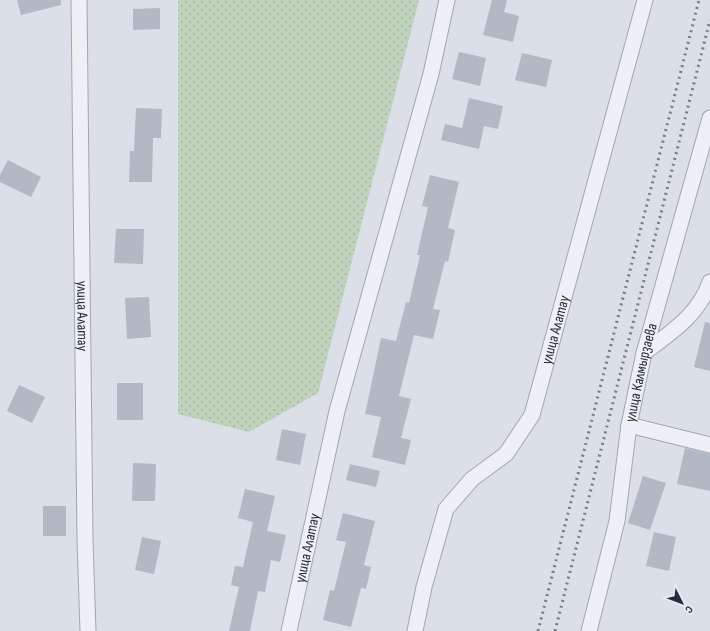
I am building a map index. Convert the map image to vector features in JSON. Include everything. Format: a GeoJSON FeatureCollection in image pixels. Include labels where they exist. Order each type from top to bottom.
{"type":"FeatureCollection","features":[{"type":"Feature","properties":{"kind":"street","name":"улица Алатау"},"geometry":{"type":"LineString","coordinates":[[80,0],[85,539],[88,631]]}},
{"type":"Feature","properties":{"kind":"street","name":"улица Алатау"},"geometry":{"type":"LineString","coordinates":[[289,631],[337,411],[431,74],[448,0]]}},
{"type":"Feature","properties":{"kind":"street","name":"улица Алатау"},"geometry":{"type":"LineString","coordinates":[[415,631],[424,587],[446,509],[472,479],[506,454],[532,415],[645,0]]}},
{"type":"Feature","properties":{"kind":"street","name":"улица Калмырзаева"},"geometry":{"type":"LineString","coordinates":[[589,631],[617,521],[629,425],[644,354],[705,154],[710,118]]}},
{"type":"Feature","properties":{"kind":"street"},"geometry":{"type":"LineString","coordinates":[[644,354],[691,316],[706,294],[710,282]]}},
{"type":"Feature","properties":{"kind":"street"},"geometry":{"type":"LineString","coordinates":[[629,425],[710,445]]}},
{"type":"Feature","properties":{"kind":"green space"},"geometry":{"type":"Polygon","coordinates":[[[178,0],[419,0],[318,393],[249,432],[178,414],[178,0]]]}},
{"type":"Feature","properties":{"kind":"building"},"geometry":{"type":"Polygon","coordinates":[[[17,0],[61,0],[61,5],[21,15],[17,0]]]}},
{"type":"Feature","properties":{"kind":"building"},"geometry":{"type":"Polygon","coordinates":[[[492,0],[507,0],[504,12],[519,16],[513,42],[483,35],[492,0]]]}},
{"type":"Feature","properties":{"kind":"building"},"geometry":{"type":"Polygon","coordinates":[[[160,8],[160,29],[133,30],[133,9],[160,8]]]}},
{"type":"Feature","properties":{"kind":"building"},"geometry":{"type":"Polygon","coordinates":[[[459,52],[486,58],[480,86],[452,79],[459,52]]]}},
{"type":"Feature","properties":{"kind":"building"},"geometry":{"type":"Polygon","coordinates":[[[522,53],[552,60],[546,87],[515,80],[522,53]]]}},
{"type":"Feature","properties":{"kind":"building"},"geometry":{"type":"Polygon","coordinates":[[[469,98],[503,106],[498,129],[484,126],[479,149],[441,140],[445,124],[462,128],[469,98]]]}},
{"type":"Feature","properties":{"kind":"building"},"geometry":{"type":"Polygon","coordinates":[[[136,108],[162,109],[161,138],[153,138],[152,182],[129,182],[130,151],[134,151],[136,108]]]}},
{"type":"Feature","properties":{"kind":"building"},"geometry":{"type":"Polygon","coordinates":[[[8,160],[41,177],[31,197],[0,182],[0,175],[8,160]]]}},
{"type":"Feature","properties":{"kind":"building"},"geometry":{"type":"Polygon","coordinates":[[[430,175],[459,182],[448,228],[455,230],[448,262],[445,261],[433,309],[440,310],[433,339],[414,335],[399,396],[411,399],[401,438],[411,440],[405,465],[372,457],[381,417],[365,414],[381,338],[396,341],[406,302],[409,303],[420,255],[417,255],[428,207],[422,206],[430,175]]]}},
{"type":"Feature","properties":{"kind":"building"},"geometry":{"type":"Polygon","coordinates":[[[116,229],[144,229],[143,264],[114,263],[116,229]]]}},
{"type":"Feature","properties":{"kind":"building"},"geometry":{"type":"Polygon","coordinates":[[[149,297],[151,337],[127,339],[125,298],[149,297]]]}},
{"type":"Feature","properties":{"kind":"building"},"geometry":{"type":"Polygon","coordinates":[[[705,322],[710,323],[710,371],[694,367],[705,322]]]}},
{"type":"Feature","properties":{"kind":"building"},"geometry":{"type":"Polygon","coordinates":[[[117,383],[143,383],[143,420],[117,420],[117,383]]]}},
{"type":"Feature","properties":{"kind":"building"},"geometry":{"type":"Polygon","coordinates":[[[19,385],[45,397],[32,423],[7,411],[19,385]]]}},
{"type":"Feature","properties":{"kind":"building"},"geometry":{"type":"Polygon","coordinates":[[[282,429],[306,434],[300,465],[276,460],[282,429]]]}},
{"type":"Feature","properties":{"kind":"building"},"geometry":{"type":"Polygon","coordinates":[[[685,448],[710,454],[710,491],[677,484],[685,448]]]}},
{"type":"Feature","properties":{"kind":"building"},"geometry":{"type":"Polygon","coordinates":[[[133,463],[156,464],[155,501],[132,501],[133,463]]]}},
{"type":"Feature","properties":{"kind":"building"},"geometry":{"type":"Polygon","coordinates":[[[350,464],[380,471],[376,487],[346,480],[350,464]]]}},
{"type":"Feature","properties":{"kind":"building"},"geometry":{"type":"Polygon","coordinates":[[[643,476],[666,483],[650,530],[628,523],[643,476]]]}},
{"type":"Feature","properties":{"kind":"building"},"geometry":{"type":"Polygon","coordinates":[[[245,489],[275,496],[267,531],[286,535],[280,562],[271,560],[265,592],[258,591],[250,631],[229,631],[239,587],[231,585],[235,566],[243,567],[253,522],[238,518],[245,489]]]}},
{"type":"Feature","properties":{"kind":"building"},"geometry":{"type":"Polygon","coordinates":[[[43,506],[66,506],[66,536],[43,536],[43,506]]]}},
{"type":"Feature","properties":{"kind":"building"},"geometry":{"type":"Polygon","coordinates":[[[343,513],[375,521],[364,565],[371,567],[366,589],[361,588],[351,627],[323,620],[330,590],[334,591],[346,542],[336,540],[343,513]]]}},
{"type":"Feature","properties":{"kind":"building"},"geometry":{"type":"Polygon","coordinates":[[[654,532],[676,537],[669,571],[646,566],[654,532]]]}},
{"type":"Feature","properties":{"kind":"building"},"geometry":{"type":"Polygon","coordinates":[[[142,537],[161,541],[154,574],[135,570],[142,537]]]}},
{"type":"Feature","properties":{"kind":"railway"},"geometry":{"type":"LineString","coordinates":[[538,631],[699,0]]}},
{"type":"Feature","properties":{"kind":"railway"},"geometry":{"type":"LineString","coordinates":[[555,631],[710,20]]}}]}
